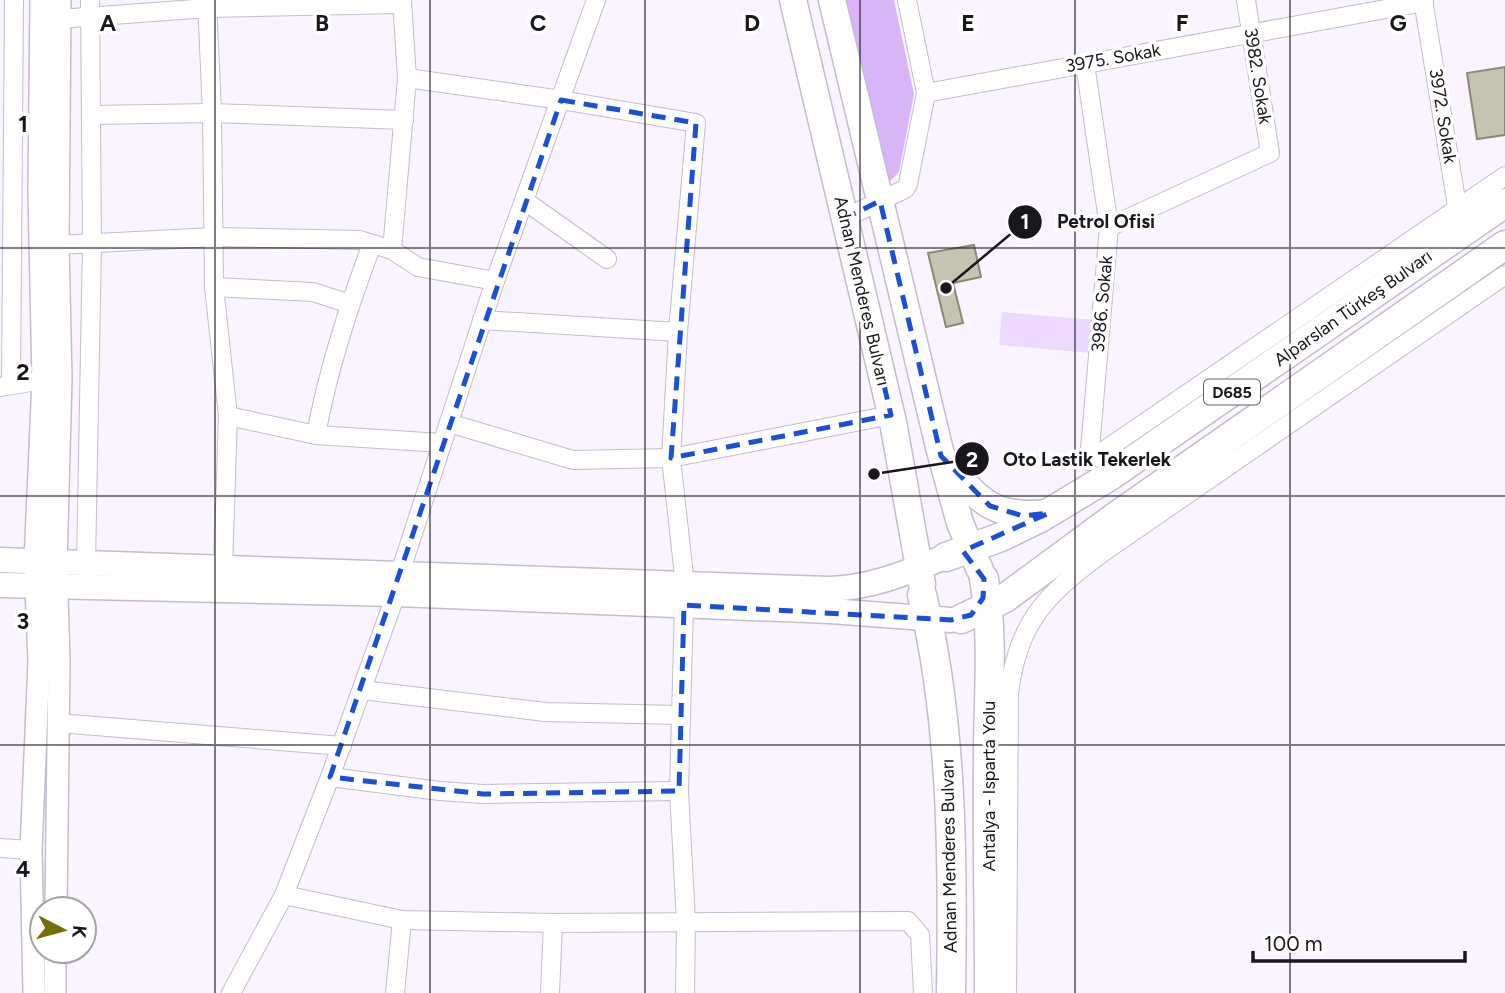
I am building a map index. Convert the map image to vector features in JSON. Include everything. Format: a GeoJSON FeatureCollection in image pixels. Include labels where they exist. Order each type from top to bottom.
{"type":"FeatureCollection","features":[{"type":"Feature","properties":{"kind":"highway","name":"Alparslan Türkeş Bulvarı"},"geometry":{"type":"LineString","coordinates":[[1505,203],[1460,220],[1110,477],[1049,513],[947,583],[989,607],[1157,501],[1505,245]]}},
{"type":"Feature","properties":{"kind":"highway","name":"Adnan Menderes Bulvarı"},"geometry":{"type":"LineString","coordinates":[[947,583],[939,688],[946,757],[951,993]]}},
{"type":"Feature","properties":{"kind":"highway","name":"Antalya - Isparta Yolu"},"geometry":{"type":"LineString","coordinates":[[989,607],[989,993]]}},
{"type":"Feature","properties":{"kind":"main road","name":"Adnan Menderes Bulvarı"},"geometry":{"type":"LineString","coordinates":[[793,0],[891,415],[947,583]]}},
{"type":"Feature","properties":{"kind":"main road","name":"Adnan Menderes Bulvarı"},"geometry":{"type":"LineString","coordinates":[[832,0],[941,456],[960,523],[947,583]]}},
{"type":"Feature","properties":{"kind":"main road"},"geometry":{"type":"LineString","coordinates":[[941,456],[966,486],[990,506],[1023,516],[1049,513]]}},
{"type":"Feature","properties":{"kind":"main road"},"geometry":{"type":"LineString","coordinates":[[0,560],[223,569],[398,584],[685,595],[830,611],[947,583]]}},
{"type":"Feature","properties":{"kind":"main road"},"geometry":{"type":"LineString","coordinates":[[685,595],[847,589],[891,578],[947,583]]}},
{"type":"Feature","properties":{"kind":"main road"},"geometry":{"type":"LineString","coordinates":[[0,585],[48,588],[398,584]]}},
{"type":"Feature","properties":{"kind":"street"},"geometry":{"type":"LineString","coordinates":[[14,0],[6,191],[6,386],[43,380]]}},
{"type":"Feature","properties":{"kind":"street"},"geometry":{"type":"LineString","coordinates":[[41,0],[39,192],[46,562],[58,723],[56,895]]}},
{"type":"Feature","properties":{"kind":"street"},"geometry":{"type":"LineString","coordinates":[[231,993],[284,895],[342,746],[398,584],[495,281],[596,0]]}},
{"type":"Feature","properties":{"kind":"street"},"geometry":{"type":"LineString","coordinates":[[845,218],[905,189],[908,184],[926,93],[906,0]]}},
{"type":"Feature","properties":{"kind":"street","name":"3982. Sokak"},"geometry":{"type":"LineString","coordinates":[[1109,227],[1270,153],[1246,0]]}},
{"type":"Feature","properties":{"kind":"street","name":"3975. Sokak"},"geometry":{"type":"LineString","coordinates":[[926,93],[1423,1]]}},
{"type":"Feature","properties":{"kind":"street","name":"3972. Sokak"},"geometry":{"type":"LineString","coordinates":[[1423,1],[1460,220]]}},
{"type":"Feature","properties":{"kind":"street"},"geometry":{"type":"LineString","coordinates":[[46,562],[61,379],[58,245],[60,9],[401,2],[407,78],[392,250]]}},
{"type":"Feature","properties":{"kind":"street"},"geometry":{"type":"LineString","coordinates":[[207,4],[212,113],[214,286],[228,416],[223,569]]}},
{"type":"Feature","properties":{"kind":"street"},"geometry":{"type":"LineString","coordinates":[[86,564],[92,244],[90,8]]}},
{"type":"Feature","properties":{"kind":"street","name":"3986. Sokak"},"geometry":{"type":"LineString","coordinates":[[1085,64],[1109,227],[1089,461],[1460,220]]}},
{"type":"Feature","properties":{"kind":"street"},"geometry":{"type":"LineString","coordinates":[[407,78],[696,123],[678,332],[671,458],[685,595],[679,791],[686,922],[685,993]]}},
{"type":"Feature","properties":{"kind":"street"},"geometry":{"type":"LineString","coordinates":[[91,114],[212,113],[404,120]]}},
{"type":"Feature","properties":{"kind":"street"},"geometry":{"type":"LineString","coordinates":[[1460,220],[1505,176]]}},
{"type":"Feature","properties":{"kind":"street"},"geometry":{"type":"LineString","coordinates":[[6,191],[39,192]]}},
{"type":"Feature","properties":{"kind":"street"},"geometry":{"type":"LineString","coordinates":[[525,201],[607,259]]}},
{"type":"Feature","properties":{"kind":"street"},"geometry":{"type":"LineString","coordinates":[[58,245],[214,237],[360,240],[392,250],[418,267],[495,281]]}},
{"type":"Feature","properties":{"kind":"street"},"geometry":{"type":"LineString","coordinates":[[316,435],[323,397],[350,304],[372,244]]}},
{"type":"Feature","properties":{"kind":"street"},"geometry":{"type":"LineString","coordinates":[[1007,993],[1009,694],[1018,646],[1027,626],[1054,592],[1157,501],[1505,275]]}},
{"type":"Feature","properties":{"kind":"street"},"geometry":{"type":"LineString","coordinates":[[214,286],[313,292],[350,304]]}},
{"type":"Feature","properties":{"kind":"street"},"geometry":{"type":"LineString","coordinates":[[482,320],[678,332]]}},
{"type":"Feature","properties":{"kind":"street"},"geometry":{"type":"LineString","coordinates":[[449,424],[573,460],[671,458],[891,415]]}},
{"type":"Feature","properties":{"kind":"street"},"geometry":{"type":"LineString","coordinates":[[228,416],[316,435],[442,443]]}},
{"type":"Feature","properties":{"kind":"street"},"geometry":{"type":"LineString","coordinates":[[34,993],[31,849],[39,663],[48,588]]}},
{"type":"Feature","properties":{"kind":"street"},"geometry":{"type":"LineString","coordinates":[[362,690],[545,712],[680,715]]}},
{"type":"Feature","properties":{"kind":"street"},"geometry":{"type":"LineString","coordinates":[[58,723],[342,746]]}},
{"type":"Feature","properties":{"kind":"street"},"geometry":{"type":"LineString","coordinates":[[330,777],[483,794],[679,791]]}},
{"type":"Feature","properties":{"kind":"street"},"geometry":{"type":"LineString","coordinates":[[0,848],[57,849]]}},
{"type":"Feature","properties":{"kind":"street"},"geometry":{"type":"LineString","coordinates":[[284,895],[402,920],[553,923],[908,921],[920,935],[923,993]]}},
{"type":"Feature","properties":{"kind":"street"},"geometry":{"type":"LineString","coordinates":[[395,993],[402,920]]}},
{"type":"Feature","properties":{"kind":"street"},"geometry":{"type":"LineString","coordinates":[[550,993],[553,923]]}},
{"type":"Feature","properties":{"kind":"street"},"geometry":{"type":"LineString","coordinates":[[55,965],[55,993]]}},
{"type":"Feature","properties":{"kind":"highlighted area"},"geometry":{"type":"Polygon","coordinates":[[[561,100],[696,123],[671,458],[891,415],[845,218],[880,201],[941,456],[990,506],[1023,516],[1049,513],[963,551],[984,579],[983,598],[971,615],[951,620],[684,605],[679,791],[483,794],[330,777],[561,100]]]}},
{"type":"Feature","properties":{"kind":"shaded area"},"geometry":{"type":"Polygon","coordinates":[[[845,0],[894,0],[914,94],[899,172],[889,182],[845,0]]]}},
{"type":"Feature","properties":{"kind":"shaded area"},"geometry":{"type":"Polygon","coordinates":[[[1002,312],[1094,320],[1091,353],[999,345],[1002,312]]]}},
{"type":"Feature","properties":{"kind":"building"},"geometry":{"type":"Polygon","coordinates":[[[1505,67],[1505,135],[1477,139],[1467,73],[1505,67]]]}},
{"type":"Feature","properties":{"kind":"building"},"geometry":{"type":"Polygon","coordinates":[[[974,245],[981,277],[953,283],[963,323],[946,327],[928,253],[974,245]]]}},
{"type":"Feature","properties":{"kind":"place","name":"Petrol Ofisi"},"geometry":{"type":"Point","coordinates":[946,288]}},
{"type":"Feature","properties":{"kind":"place","name":"Oto Lastik Tekerlek"},"geometry":{"type":"Point","coordinates":[874,474]}}]}
